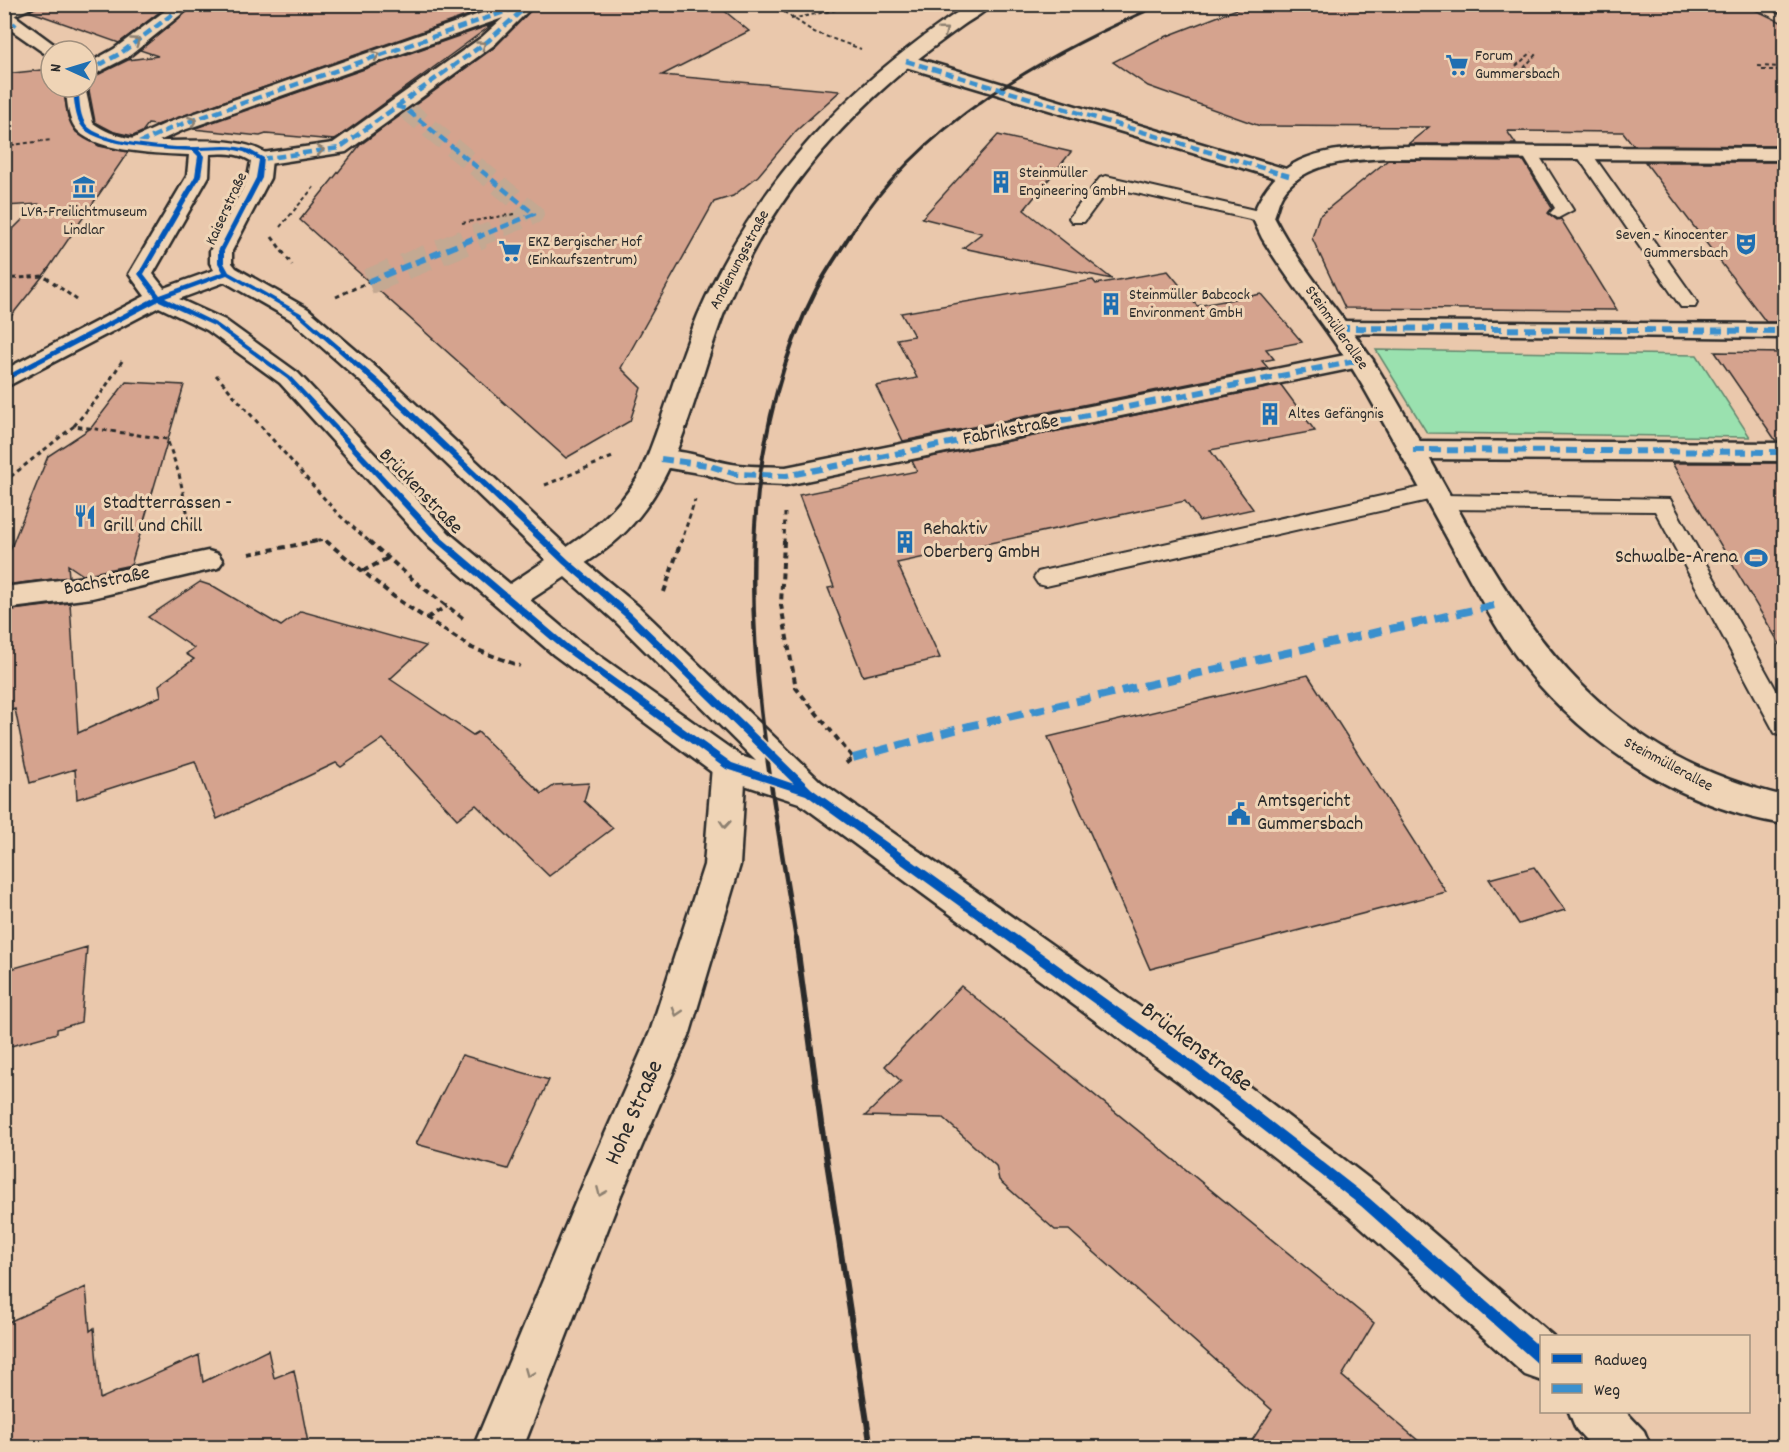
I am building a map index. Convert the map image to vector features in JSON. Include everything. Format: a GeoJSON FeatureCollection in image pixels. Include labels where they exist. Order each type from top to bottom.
{"type":"FeatureCollection","features":[{"type":"Feature","properties":{"kind":"street"},"geometry":{"type":"LineString","coordinates":[[32,4],[7,22],[39,42]]}},
{"type":"Feature","properties":{"kind":"street"},"geometry":{"type":"LineString","coordinates":[[99,65],[121,53],[186,4]]}},
{"type":"Feature","properties":{"kind":"street","name":"Kaiserstraße"},"geometry":{"type":"LineString","coordinates":[[77,99],[85,126],[104,138],[195,149],[234,147],[245,149],[262,159],[339,148],[401,108],[488,41],[528,4]]}},
{"type":"Feature","properties":{"kind":"street","name":"Kaiserstraße"},"geometry":{"type":"LineString","coordinates":[[139,143],[174,128],[390,50],[528,4]]}},
{"type":"Feature","properties":{"kind":"street"},"geometry":{"type":"LineString","coordinates":[[1778,4],[1785,8]]}},
{"type":"Feature","properties":{"kind":"street","name":"Andienungsstraße"},"geometry":{"type":"LineString","coordinates":[[566,562],[617,525],[643,494],[661,459],[721,290],[781,186],[836,124],[906,61],[957,20],[983,5]]}},
{"type":"Feature","properties":{"kind":"street"},"geometry":{"type":"LineString","coordinates":[[906,61],[1289,176]]}},
{"type":"Feature","properties":{"kind":"street","name":"Brückenstraße"},"geometry":{"type":"LineString","coordinates":[[195,149],[201,156],[198,176],[141,274],[159,298],[216,325],[289,378],[439,540],[565,647],[729,766],[809,792]]}},
{"type":"Feature","properties":{"kind":"street"},"geometry":{"type":"LineString","coordinates":[[1263,217],[1271,194],[1289,176],[1311,164],[1343,154],[1389,152],[1785,154]]}},
{"type":"Feature","properties":{"kind":"street","name":"Kaiserstraße"},"geometry":{"type":"LineString","coordinates":[[4,380],[159,298],[227,273],[221,263],[221,251],[259,178],[262,159]]}},
{"type":"Feature","properties":{"kind":"street","name":"Steinmüllerallee"},"geometry":{"type":"LineString","coordinates":[[1263,217],[1274,241],[1360,360],[1499,604],[1549,674],[1620,741],[1692,781],[1755,805],[1785,810]]}},
{"type":"Feature","properties":{"kind":"street","name":"Brückenstraße"},"geometry":{"type":"LineString","coordinates":[[227,273],[299,314],[376,382],[566,562],[627,614],[809,792],[1194,1069],[1365,1202],[1540,1356]]}},
{"type":"Feature","properties":{"kind":"street"},"geometry":{"type":"LineString","coordinates":[[1338,328],[1785,331]]}},
{"type":"Feature","properties":{"kind":"street","name":"Fabrikstraße"},"geometry":{"type":"LineString","coordinates":[[661,459],[707,465],[736,474],[786,476],[1360,360]]}},
{"type":"Feature","properties":{"kind":"street"},"geometry":{"type":"LineString","coordinates":[[1413,450],[1785,452]]}},
{"type":"Feature","properties":{"kind":"street","name":"Bachstraße"},"geometry":{"type":"LineString","coordinates":[[4,598],[92,587],[208,561]]}},
{"type":"Feature","properties":{"kind":"street"},"geometry":{"type":"LineString","coordinates":[[510,598],[566,562]]}},
{"type":"Feature","properties":{"kind":"street","name":"Hohe Straße"},"geometry":{"type":"LineString","coordinates":[[497,1448],[509,1424],[601,1192],[670,1033],[722,865],[729,766]]}},
{"type":"Feature","properties":{"kind":"street"},"geometry":{"type":"LineString","coordinates":[[1594,1413],[1627,1448]]}},
{"type":"Feature","properties":{"kind":"lane"},"geometry":{"type":"LineString","coordinates":[[1530,154],[1565,210],[1558,213]]}},
{"type":"Feature","properties":{"kind":"lane"},"geometry":{"type":"LineString","coordinates":[[1584,154],[1688,303]]}},
{"type":"Feature","properties":{"kind":"lane"},"geometry":{"type":"LineString","coordinates":[[1078,218],[1106,181],[1263,217]]}},
{"type":"Feature","properties":{"kind":"lane"},"geometry":{"type":"LineString","coordinates":[[1046,578],[1439,497],[1662,504],[1785,726]]}},
{"type":"Feature","properties":{"kind":"path"},"geometry":{"type":"LineString","coordinates":[[772,4],[791,19],[830,41],[906,61]]}},
{"type":"Feature","properties":{"kind":"path"},"geometry":{"type":"LineString","coordinates":[[791,19],[865,4]]}},
{"type":"Feature","properties":{"kind":"path"},"geometry":{"type":"LineString","coordinates":[[1516,66],[1532,52]]}},
{"type":"Feature","properties":{"kind":"path"},"geometry":{"type":"LineString","coordinates":[[1524,68],[1537,53]]}},
{"type":"Feature","properties":{"kind":"path"},"geometry":{"type":"LineString","coordinates":[[1758,66],[1785,68]]}},
{"type":"Feature","properties":{"kind":"path"},"geometry":{"type":"LineString","coordinates":[[1762,70],[1785,68]]}},
{"type":"Feature","properties":{"kind":"path"},"geometry":{"type":"LineString","coordinates":[[4,146],[62,139]]}},
{"type":"Feature","properties":{"kind":"path"},"geometry":{"type":"LineString","coordinates":[[279,228],[330,167],[339,148]]}},
{"type":"Feature","properties":{"kind":"path"},"geometry":{"type":"LineString","coordinates":[[461,222],[512,213]]}},
{"type":"Feature","properties":{"kind":"path"},"geometry":{"type":"LineString","coordinates":[[272,236],[297,270]]}},
{"type":"Feature","properties":{"kind":"path"},"geometry":{"type":"LineString","coordinates":[[4,279],[44,276]]}},
{"type":"Feature","properties":{"kind":"path"},"geometry":{"type":"LineString","coordinates":[[4,482],[74,426],[103,391],[128,352]]}},
{"type":"Feature","properties":{"kind":"path"},"geometry":{"type":"LineString","coordinates":[[215,374],[337,513],[388,558],[465,620]]}},
{"type":"Feature","properties":{"kind":"path"},"geometry":{"type":"LineString","coordinates":[[74,426],[167,439],[179,474],[190,525],[208,561],[324,540],[398,600],[472,648],[531,670]]}},
{"type":"Feature","properties":{"kind":"path"},"geometry":{"type":"LineString","coordinates":[[536,485],[546,486],[570,477],[605,458],[621,455],[661,459]]}},
{"type":"Feature","properties":{"kind":"path"},"geometry":{"type":"LineString","coordinates":[[627,614],[664,594],[707,465]]}},
{"type":"Feature","properties":{"kind":"path"},"geometry":{"type":"LineString","coordinates":[[786,476],[781,604],[796,688],[853,758],[809,792]]}},
{"type":"Feature","properties":{"kind":"path"},"geometry":{"type":"LineString","coordinates":[[363,572],[388,558]]}},
{"type":"Feature","properties":{"kind":"path"},"geometry":{"type":"LineString","coordinates":[[427,618],[447,606]]}},
{"type":"Feature","properties":{"kind":"path"},"geometry":{"type":"LineString","coordinates":[[531,670],[565,647]]}},
{"type":"Feature","properties":{"kind":"path"},"geometry":{"type":"LineString","coordinates":[[512,656],[531,670]]}},
{"type":"Feature","properties":{"kind":"green space"},"geometry":{"type":"Polygon","coordinates":[[[1376,350],[1697,355],[1750,437],[1427,433],[1376,350]]]}},
{"type":"Feature","properties":{"kind":"building"},"geometry":{"type":"Polygon","coordinates":[[[42,4],[170,4],[119,43],[29,11],[42,4]]]}},
{"type":"Feature","properties":{"kind":"building"},"geometry":{"type":"Polygon","coordinates":[[[196,4],[500,4],[157,125],[148,124],[142,132],[133,136],[114,132],[95,122],[91,99],[99,99],[99,74],[128,60],[158,56],[140,50],[196,4]]]}},
{"type":"Feature","properties":{"kind":"building","name":"EKZ Bergischer Hof (Einkaufszentrum)"},"geometry":{"type":"Polygon","coordinates":[[[537,4],[716,4],[749,31],[662,75],[840,91],[796,131],[758,176],[733,196],[714,202],[621,368],[641,388],[630,421],[566,458],[300,220],[360,145],[495,47],[537,4]]]}},
{"type":"Feature","properties":{"kind":"building","name":"Forum Gummersbach"},"geometry":{"type":"Polygon","coordinates":[[[1250,4],[1743,4],[1785,24],[1785,146],[1633,145],[1623,132],[1507,131],[1516,144],[1408,144],[1429,127],[1260,126],[1148,86],[1113,62],[1157,40],[1250,4]]]}},
{"type":"Feature","properties":{"kind":"building"},"geometry":{"type":"Polygon","coordinates":[[[493,24],[334,140],[193,129],[493,24]]]}},
{"type":"Feature","properties":{"kind":"building"},"geometry":{"type":"Polygon","coordinates":[[[39,70],[39,99],[65,99],[68,117],[76,132],[99,146],[128,152],[46,272],[4,325],[4,238],[38,204],[4,206],[4,74],[39,70]]]}},
{"type":"Feature","properties":{"kind":"building","name":"Steinmüller Engineering GmbH"},"geometry":{"type":"Polygon","coordinates":[[[998,135],[1071,152],[1024,210],[1112,279],[963,248],[982,233],[922,218],[998,135]]]}},
{"type":"Feature","properties":{"kind":"building"},"geometry":{"type":"Polygon","coordinates":[[[1388,160],[1524,161],[1552,208],[1548,213],[1557,220],[1561,219],[1617,310],[1345,308],[1312,238],[1319,216],[1388,160]]]}},
{"type":"Feature","properties":{"kind":"building","name":"Seven - Kinocenter Gummersbach"},"geometry":{"type":"Polygon","coordinates":[[[1645,162],[1785,162],[1785,322],[1766,322],[1645,162]]]}},
{"type":"Feature","properties":{"kind":"building"},"geometry":{"type":"Polygon","coordinates":[[[1168,271],[1197,306],[1261,294],[1302,342],[1266,349],[1274,359],[1262,361],[1268,368],[903,441],[876,386],[917,378],[897,339],[914,336],[901,313],[1093,280],[1096,284],[1168,271]]]}},
{"type":"Feature","properties":{"kind":"building"},"geometry":{"type":"Polygon","coordinates":[[[1715,352],[1785,353],[1785,441],[1776,441],[1715,352]]]}},
{"type":"Feature","properties":{"kind":"building"},"geometry":{"type":"Polygon","coordinates":[[[126,382],[184,385],[131,565],[83,575],[68,565],[69,577],[4,585],[4,565],[48,456],[91,428],[126,382]]]}},
{"type":"Feature","properties":{"kind":"building","name":"Rehaktiv Oberberg GmbH"},"geometry":{"type":"Polygon","coordinates":[[[1281,385],[1315,431],[1210,450],[1253,509],[1199,521],[1185,501],[897,563],[940,658],[863,676],[828,588],[834,587],[799,495],[917,471],[912,461],[1281,385]]]}},
{"type":"Feature","properties":{"kind":"building","name":"Schwalbe-Arena"},"geometry":{"type":"Polygon","coordinates":[[[1672,463],[1785,463],[1785,653],[1672,463]]]}},
{"type":"Feature","properties":{"kind":"building"},"geometry":{"type":"Polygon","coordinates":[[[200,582],[215,587],[281,626],[301,611],[426,646],[390,679],[473,735],[478,732],[542,794],[555,785],[589,783],[584,801],[613,828],[549,876],[476,805],[457,819],[383,739],[341,767],[336,763],[217,819],[195,761],[77,799],[75,769],[30,783],[15,709],[4,712],[4,611],[70,603],[78,733],[161,696],[159,685],[194,659],[186,654],[194,648],[148,617],[200,582]]]}},
{"type":"Feature","properties":{"kind":"building","name":"Amtsgericht Gummersbach"},"geometry":{"type":"Polygon","coordinates":[[[1308,675],[1446,892],[1150,969],[1048,737],[1308,675]]]}},
{"type":"Feature","properties":{"kind":"building"},"geometry":{"type":"Polygon","coordinates":[[[1534,867],[1565,910],[1519,924],[1489,879],[1534,867]]]}},
{"type":"Feature","properties":{"kind":"building"},"geometry":{"type":"Polygon","coordinates":[[[87,947],[81,1022],[57,1029],[57,1033],[4,1048],[4,971],[87,947]]]}},
{"type":"Feature","properties":{"kind":"building"},"geometry":{"type":"Polygon","coordinates":[[[961,986],[1374,1323],[1342,1376],[1427,1448],[1247,1448],[1272,1410],[1069,1230],[1055,1230],[999,1180],[996,1166],[943,1118],[865,1116],[901,1081],[885,1066],[961,986]]]}},
{"type":"Feature","properties":{"kind":"building"},"geometry":{"type":"Polygon","coordinates":[[[462,1055],[549,1080],[508,1169],[416,1144],[462,1055]]]}},
{"type":"Feature","properties":{"kind":"building"},"geometry":{"type":"Polygon","coordinates":[[[86,1287],[90,1331],[94,1328],[100,1399],[199,1355],[203,1382],[268,1350],[274,1378],[294,1370],[309,1448],[4,1448],[4,1324],[86,1287]]]}},
{"type":"Feature","properties":{"kind":"tunnel"},"geometry":{"type":"LineString","coordinates":[[406,109],[534,214],[478,237]]}},
{"type":"Feature","properties":{"kind":"tunnel"},"geometry":{"type":"LineString","coordinates":[[368,282],[482,235]]}},
{"type":"Feature","properties":{"kind":"railway"},"geometry":{"type":"LineString","coordinates":[[849,237],[878,197],[911,160],[948,127],[988,97],[1073,46],[1162,4]]}},
{"type":"Feature","properties":{"kind":"railway"},"geometry":{"type":"LineString","coordinates":[[754,543],[765,445],[780,381],[790,350],[816,290],[850,235]]}},
{"type":"Feature","properties":{"kind":"railway"},"geometry":{"type":"LineString","coordinates":[[754,541],[753,591],[759,691],[772,791],[796,939]]}},
{"type":"Feature","properties":{"kind":"railway"},"geometry":{"type":"LineString","coordinates":[[796,938],[821,1123],[871,1448]]}},
{"type":"Feature","properties":{"kind":"marked path"},"geometry":{"type":"LineString","coordinates":[[99,65],[121,53],[186,4]]}},
{"type":"Feature","properties":{"kind":"marked path"},"geometry":{"type":"LineString","coordinates":[[139,143],[174,127],[412,42],[527,4]]}},
{"type":"Feature","properties":{"kind":"marked path"},"geometry":{"type":"LineString","coordinates":[[1778,4],[1784,8]]}},
{"type":"Feature","properties":{"kind":"marked path"},"geometry":{"type":"LineString","coordinates":[[262,159],[339,148],[488,41],[526,7]]}},
{"type":"Feature","properties":{"kind":"marked path"},"geometry":{"type":"LineString","coordinates":[[4,35],[16,23]]}},
{"type":"Feature","properties":{"kind":"marked path"},"geometry":{"type":"LineString","coordinates":[[906,61],[1289,176]]}},
{"type":"Feature","properties":{"kind":"marked path"},"geometry":{"type":"LineString","coordinates":[[368,282],[534,214],[406,109],[396,106]]}},
{"type":"Feature","properties":{"kind":"marked path"},"geometry":{"type":"LineString","coordinates":[[1338,328],[1784,331]]}},
{"type":"Feature","properties":{"kind":"marked path"},"geometry":{"type":"LineString","coordinates":[[661,459],[707,465],[736,474],[786,476],[1360,360]]}},
{"type":"Feature","properties":{"kind":"marked path"},"geometry":{"type":"LineString","coordinates":[[1413,450],[1784,452]]}},
{"type":"Feature","properties":{"kind":"marked path"},"geometry":{"type":"LineString","coordinates":[[853,758],[969,726],[1499,604]]}},
{"type":"Feature","properties":{"kind":"cycle path"},"geometry":{"type":"LineString","coordinates":[[77,99],[82,123],[93,133],[106,138],[138,145],[171,148],[238,149],[262,159],[259,178],[221,251],[221,263],[227,273]]}},
{"type":"Feature","properties":{"kind":"cycle path"},"geometry":{"type":"LineString","coordinates":[[195,149],[201,156],[198,176],[141,274],[159,298],[216,325],[289,378],[439,540],[565,647],[729,766],[805,791]]}},
{"type":"Feature","properties":{"kind":"cycle path"},"geometry":{"type":"LineString","coordinates":[[227,273],[299,314],[377,382],[566,562],[627,614],[809,792],[1194,1069],[1365,1202],[1540,1356]]}},
{"type":"Feature","properties":{"kind":"cycle path"},"geometry":{"type":"LineString","coordinates":[[4,380],[159,298],[227,273]]}},
{"type":"Feature","properties":{"kind":"place","name":"Forum Gummersbach"},"geometry":{"type":"Point","coordinates":[1457,65]}},
{"type":"Feature","properties":{"kind":"place","name":"Steinmüller Engineering GmbH"},"geometry":{"type":"Point","coordinates":[1001,182]}},
{"type":"Feature","properties":{"kind":"place","name":"LVR-Freilichtmuseum Lindlar"},"geometry":{"type":"Point","coordinates":[84,187]}},
{"type":"Feature","properties":{"kind":"place","name":"Seven - Kinocenter Gummersbach"},"geometry":{"type":"Point","coordinates":[1746,244]}},
{"type":"Feature","properties":{"kind":"place","name":"EKZ Bergischer Hof (Einkaufszentrum)"},"geometry":{"type":"Point","coordinates":[510,251]}},
{"type":"Feature","properties":{"kind":"place","name":"Steinmüller Babcock Environment GmbH"},"geometry":{"type":"Point","coordinates":[1111,304]}},
{"type":"Feature","properties":{"kind":"place","name":"Altes Gefängnis"},"geometry":{"type":"Point","coordinates":[1270,414]}},
{"type":"Feature","properties":{"kind":"place","name":"Stadtterrassen - Grill und Chill"},"geometry":{"type":"Point","coordinates":[85,516]}},
{"type":"Feature","properties":{"kind":"place","name":"Rehaktiv Oberberg GmbH"},"geometry":{"type":"Point","coordinates":[905,542]}},
{"type":"Feature","properties":{"kind":"place","name":"Schwalbe-Arena"},"geometry":{"type":"Point","coordinates":[1756,558]}},
{"type":"Feature","properties":{"kind":"place","name":"Amtsgericht Gummersbach"},"geometry":{"type":"Point","coordinates":[1239,814]}}]}
